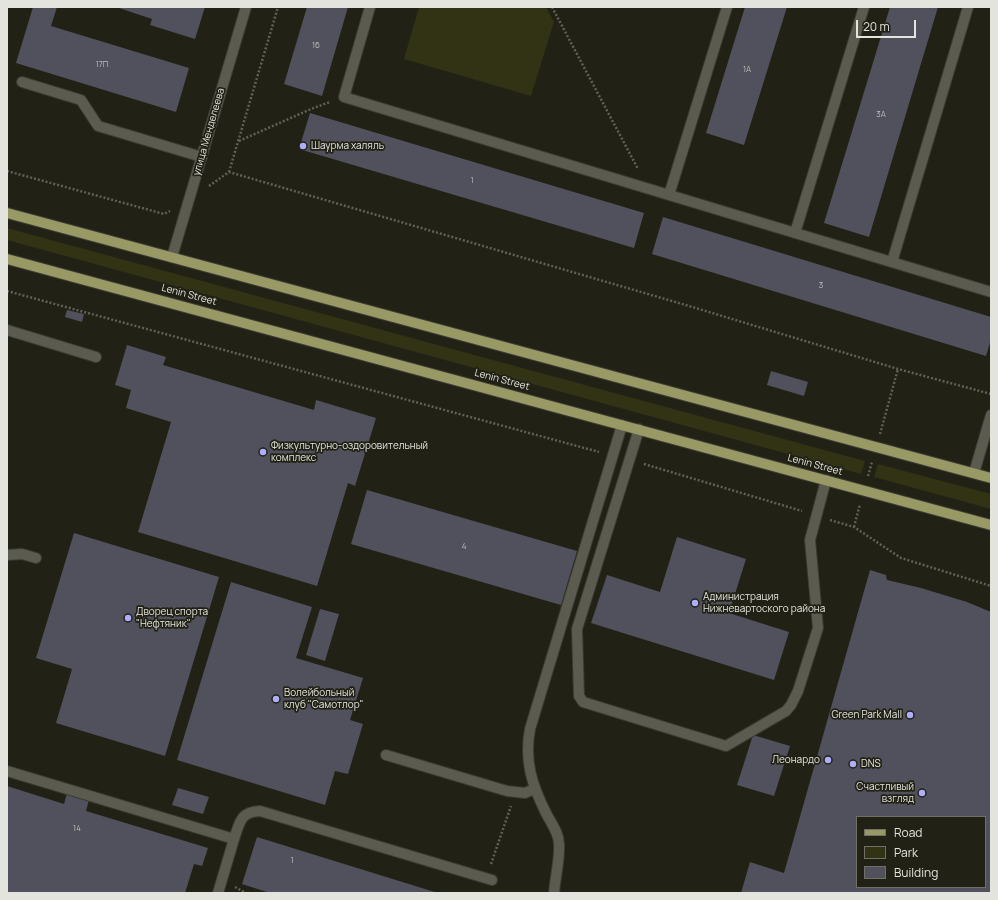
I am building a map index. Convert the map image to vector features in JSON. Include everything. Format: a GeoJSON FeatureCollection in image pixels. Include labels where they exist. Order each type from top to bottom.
{"type":"FeatureCollection","features":[{"type":"Feature","properties":{"kind":"main road"},"geometry":{"type":"LineString","coordinates":[[7,213],[991,478]]}},
{"type":"Feature","properties":{"kind":"main road","name":"Lenin Street"},"geometry":{"type":"LineString","coordinates":[[7,259],[991,525]]}},
{"type":"Feature","properties":{"kind":"street","name":"улица Менделеева"},"geometry":{"type":"LineString","coordinates":[[172,257],[246,7]]}},
{"type":"Feature","properties":{"kind":"street"},"geometry":{"type":"LineString","coordinates":[[370,7],[344,97],[991,292]]}},
{"type":"Feature","properties":{"kind":"street"},"geometry":{"type":"LineString","coordinates":[[669,195],[727,7]]}},
{"type":"Feature","properties":{"kind":"street"},"geometry":{"type":"LineString","coordinates":[[795,233],[864,7]]}},
{"type":"Feature","properties":{"kind":"street"},"geometry":{"type":"LineString","coordinates":[[892,262],[968,7]]}},
{"type":"Feature","properties":{"kind":"street"},"geometry":{"type":"LineString","coordinates":[[22,82],[82,100],[98,126],[202,157]]}},
{"type":"Feature","properties":{"kind":"street"},"geometry":{"type":"LineString","coordinates":[[7,330],[96,357]]}},
{"type":"Feature","properties":{"kind":"street"},"geometry":{"type":"LineString","coordinates":[[974,473],[991,415]]}},
{"type":"Feature","properties":{"kind":"street"},"geometry":{"type":"LineString","coordinates":[[554,893],[559,844],[556,832],[534,789],[527,758],[527,744],[530,729],[622,425]]}},
{"type":"Feature","properties":{"kind":"street"},"geometry":{"type":"LineString","coordinates":[[639,429],[577,629],[579,696],[583,702],[726,746],[786,711],[791,705],[798,691],[818,628],[810,540],[826,480]]}},
{"type":"Feature","properties":{"kind":"street"},"geometry":{"type":"LineString","coordinates":[[7,554],[22,554],[36,558]]}},
{"type":"Feature","properties":{"kind":"street"},"geometry":{"type":"LineString","coordinates":[[386,755],[515,793],[534,789]]}},
{"type":"Feature","properties":{"kind":"street"},"geometry":{"type":"LineString","coordinates":[[7,770],[234,839]]}},
{"type":"Feature","properties":{"kind":"street"},"geometry":{"type":"LineString","coordinates":[[218,893],[241,818],[249,812],[260,811],[489,879]]}},
{"type":"Feature","properties":{"kind":"path"},"geometry":{"type":"LineString","coordinates":[[7,171],[164,214],[189,200],[230,172],[278,7]]}},
{"type":"Feature","properties":{"kind":"path"},"geometry":{"type":"LineString","coordinates":[[552,7],[648,189]]}},
{"type":"Feature","properties":{"kind":"path"},"geometry":{"type":"LineString","coordinates":[[239,141],[311,109],[344,97]]}},
{"type":"Feature","properties":{"kind":"path"},"geometry":{"type":"LineString","coordinates":[[230,172],[898,369],[991,394]]}},
{"type":"Feature","properties":{"kind":"path"},"geometry":{"type":"LineString","coordinates":[[7,291],[613,455]]}},
{"type":"Feature","properties":{"kind":"path"},"geometry":{"type":"LineString","coordinates":[[629,460],[854,527],[901,558],[991,586]]}},
{"type":"Feature","properties":{"kind":"path"},"geometry":{"type":"LineString","coordinates":[[489,879],[515,793]]}},
{"type":"Feature","properties":{"kind":"green space"},"geometry":{"type":"Polygon","coordinates":[[[419,7],[546,7],[554,22],[531,96],[404,59],[419,7]]]}},
{"type":"Feature","properties":{"kind":"green space"},"geometry":{"type":"Polygon","coordinates":[[[7,228],[865,461],[861,474],[7,240],[7,228]]]}},
{"type":"Feature","properties":{"kind":"green space"},"geometry":{"type":"Polygon","coordinates":[[[878,464],[991,494],[991,509],[874,477],[878,464]]]}},
{"type":"Feature","properties":{"kind":"building"},"geometry":{"type":"Polygon","coordinates":[[[33,7],[57,7],[51,26],[189,68],[176,112],[16,63],[33,7]]]}},
{"type":"Feature","properties":{"kind":"building"},"geometry":{"type":"Polygon","coordinates":[[[116,7],[205,7],[195,39],[150,25],[152,19],[116,7]]]}},
{"type":"Feature","properties":{"kind":"building"},"geometry":{"type":"Polygon","coordinates":[[[307,7],[348,7],[322,96],[284,84],[307,7]]]}},
{"type":"Feature","properties":{"kind":"building"},"geometry":{"type":"Polygon","coordinates":[[[745,7],[787,7],[744,145],[706,133],[745,7]]]}},
{"type":"Feature","properties":{"kind":"building"},"geometry":{"type":"Polygon","coordinates":[[[890,7],[938,7],[869,237],[824,223],[890,7]]]}},
{"type":"Feature","properties":{"kind":"building"},"geometry":{"type":"Polygon","coordinates":[[[310,113],[644,213],[634,248],[299,149],[310,113]]]}},
{"type":"Feature","properties":{"kind":"building"},"geometry":{"type":"Polygon","coordinates":[[[663,217],[991,317],[991,339],[986,356],[652,254],[663,217]]]}},
{"type":"Feature","properties":{"kind":"building"},"geometry":{"type":"Polygon","coordinates":[[[67,310],[84,314],[82,322],[65,317],[67,310]]]}},
{"type":"Feature","properties":{"kind":"building","name":"Физкультурно-оздоровительный комплекс"},"geometry":{"type":"Polygon","coordinates":[[[127,345],[166,357],[163,365],[314,410],[316,400],[376,418],[355,486],[348,483],[317,586],[138,532],[171,422],[126,408],[131,390],[115,385],[127,345]]]}},
{"type":"Feature","properties":{"kind":"building"},"geometry":{"type":"Polygon","coordinates":[[[771,371],[808,382],[804,396],[767,385],[771,371]]]}},
{"type":"Feature","properties":{"kind":"building"},"geometry":{"type":"Polygon","coordinates":[[[367,490],[577,551],[561,605],[351,544],[367,490]]]}},
{"type":"Feature","properties":{"kind":"building","name":"Дворец спорта \"Нефтяник\""},"geometry":{"type":"Polygon","coordinates":[[[74,533],[219,577],[165,756],[56,723],[72,669],[36,658],[74,533]]]}},
{"type":"Feature","properties":{"kind":"building"},"geometry":{"type":"Polygon","coordinates":[[[677,537],[746,559],[729,613],[789,632],[774,680],[591,623],[607,575],[660,592],[677,537]]]}},
{"type":"Feature","properties":{"kind":"building","name":"Green Park Mall"},"geometry":{"type":"Polygon","coordinates":[[[870,570],[886,575],[887,580],[921,588],[967,602],[991,612],[991,893],[741,893],[750,862],[784,873],[870,570]]]}},
{"type":"Feature","properties":{"kind":"building","name":"Волейбольный клуб \"Самотлор\""},"geometry":{"type":"Polygon","coordinates":[[[231,582],[312,607],[296,658],[363,678],[350,720],[363,724],[348,774],[335,771],[325,805],[177,760],[231,582]]]}},
{"type":"Feature","properties":{"kind":"building"},"geometry":{"type":"Polygon","coordinates":[[[320,609],[339,614],[325,661],[306,655],[320,609]]]}},
{"type":"Feature","properties":{"kind":"building"},"geometry":{"type":"Polygon","coordinates":[[[753,735],[790,746],[774,796],[737,785],[753,735]]]}},
{"type":"Feature","properties":{"kind":"building"},"geometry":{"type":"Polygon","coordinates":[[[7,786],[64,804],[67,793],[89,800],[86,811],[208,848],[202,866],[194,864],[185,893],[7,893],[7,786]]]}},
{"type":"Feature","properties":{"kind":"building"},"geometry":{"type":"Polygon","coordinates":[[[178,788],[209,797],[203,814],[172,805],[178,788]]]}},
{"type":"Feature","properties":{"kind":"building"},"geometry":{"type":"Polygon","coordinates":[[[257,837],[438,893],[270,893],[242,884],[257,837]]]}},
{"type":"Feature","properties":{"kind":"place","name":"Шаурма халяль"},"geometry":{"type":"Point","coordinates":[303,146]}},
{"type":"Feature","properties":{"kind":"place","name":"Физкультурно-оздоровительный комплекс"},"geometry":{"type":"Point","coordinates":[263,452]}},
{"type":"Feature","properties":{"kind":"place","name":"Администрация Нижневартоского района"},"geometry":{"type":"Point","coordinates":[695,603]}},
{"type":"Feature","properties":{"kind":"place","name":"Дворец спорта \"Нефтяник\""},"geometry":{"type":"Point","coordinates":[128,618]}},
{"type":"Feature","properties":{"kind":"place","name":"Волейбольный клуб \"Самотлор\""},"geometry":{"type":"Point","coordinates":[276,699]}},
{"type":"Feature","properties":{"kind":"place","name":"Green Park Mall"},"geometry":{"type":"Point","coordinates":[910,715]}},
{"type":"Feature","properties":{"kind":"place","name":"Леонардо"},"geometry":{"type":"Point","coordinates":[828,760]}},
{"type":"Feature","properties":{"kind":"place","name":"DNS"},"geometry":{"type":"Point","coordinates":[853,764]}},
{"type":"Feature","properties":{"kind":"place","name":"Счастливый взгляд"},"geometry":{"type":"Point","coordinates":[922,793]}}]}
